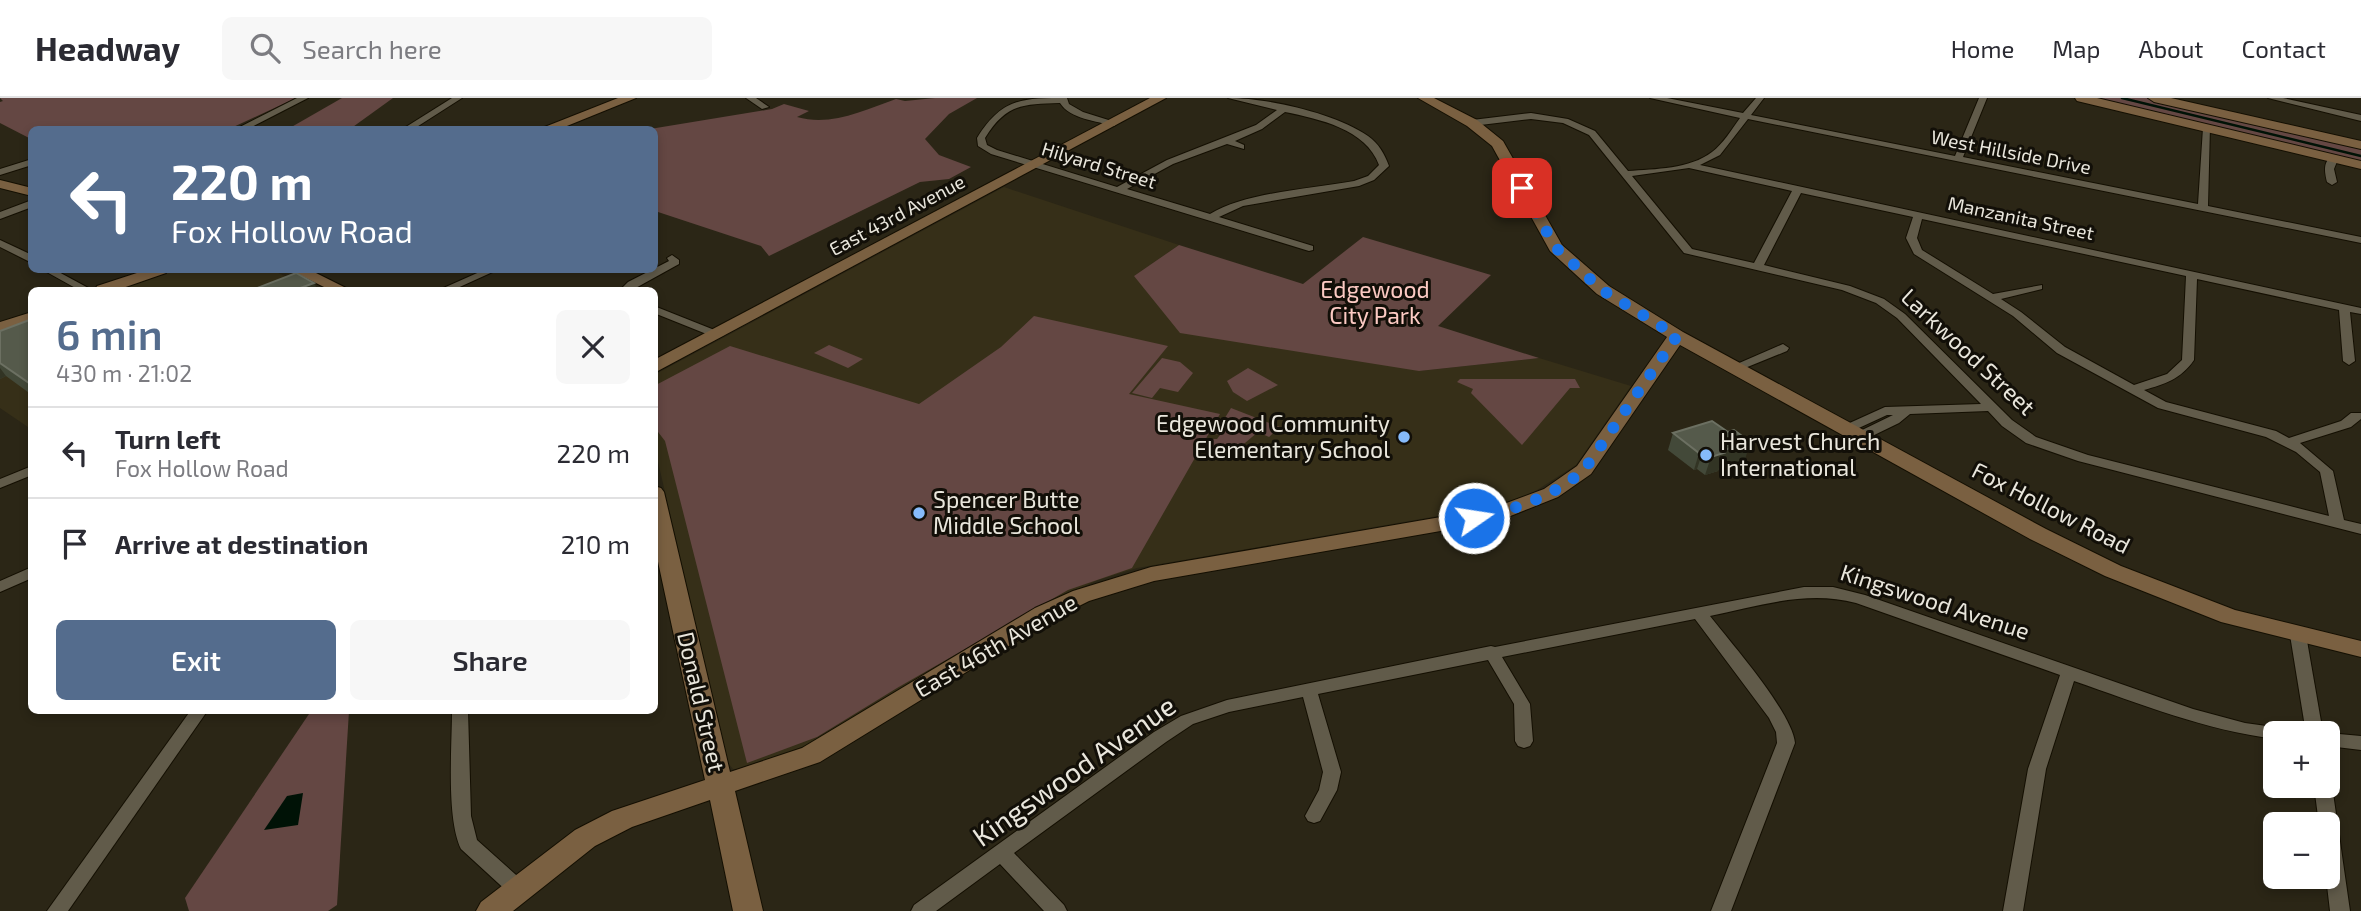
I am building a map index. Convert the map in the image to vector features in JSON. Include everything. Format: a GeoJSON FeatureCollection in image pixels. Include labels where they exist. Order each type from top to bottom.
{"type":"FeatureCollection","features":[{"type":"Feature","properties":{"kind":"street"},"geometry":{"type":"LineString","coordinates":[[246,126],[304,98]]}},
{"type":"Feature","properties":{"kind":"street"},"geometry":{"type":"LineString","coordinates":[[412,126],[458,98]]}},
{"type":"Feature","properties":{"kind":"street"},"geometry":{"type":"LineString","coordinates":[[554,126],[630,98]]}},
{"type":"Feature","properties":{"kind":"street"},"geometry":{"type":"LineString","coordinates":[[750,98],[765,107]]}},
{"type":"Feature","properties":{"kind":"street","name":"East 43rd Avenue"},"geometry":{"type":"LineString","coordinates":[[658,367],[1160,98]]}},
{"type":"Feature","properties":{"kind":"street"},"geometry":{"type":"LineString","coordinates":[[1211,218],[1241,203],[1356,184],[1371,178],[1384,166],[1384,159],[1379,153],[1351,128],[1231,98]]}},
{"type":"Feature","properties":{"kind":"street","name":"Fox Hollow Road"},"geometry":{"type":"LineString","coordinates":[[1424,98],[1472,123],[1504,152],[1556,248],[1602,290],[1677,336],[2038,534],[2113,571],[2207,609],[2298,635],[2361,649]]}},
{"type":"Feature","properties":{"kind":"street","name":"West Hillside Drive"},"geometry":{"type":"LineString","coordinates":[[1654,98],[2361,240]]}},
{"type":"Feature","properties":{"kind":"street"},"geometry":{"type":"LineString","coordinates":[[1626,174],[1691,166],[1717,153],[1760,98]]}},
{"type":"Feature","properties":{"kind":"street"},"geometry":{"type":"LineString","coordinates":[[1958,159],[1983,98]]}},
{"type":"Feature","properties":{"kind":"street"},"geometry":{"type":"LineString","coordinates":[[2081,98],[2361,165]]}},
{"type":"Feature","properties":{"kind":"street"},"geometry":{"type":"LineString","coordinates":[[2154,98],[2361,145]]}},
{"type":"Feature","properties":{"kind":"street"},"geometry":{"type":"LineString","coordinates":[[2272,98],[2361,118]]}},
{"type":"Feature","properties":{"kind":"street"},"geometry":{"type":"LineString","coordinates":[[1063,99],[1065,106],[1074,112],[1114,123]]}},
{"type":"Feature","properties":{"kind":"street","name":"Hilyard Street"},"geometry":{"type":"LineString","coordinates":[[1063,99],[1024,102],[1004,107],[994,114],[981,138],[988,149],[1309,248]]}},
{"type":"Feature","properties":{"kind":"street"},"geometry":{"type":"LineString","coordinates":[[1120,190],[1170,162],[1259,127],[1283,109]]}},
{"type":"Feature","properties":{"kind":"street","name":"Larkwood Street"},"geometry":{"type":"LineString","coordinates":[[1472,123],[1531,116],[1565,121],[1592,133],[1688,251],[1846,288],[1888,305],[2018,432],[2062,452],[2361,529]]}},
{"type":"Feature","properties":{"kind":"street"},"geometry":{"type":"LineString","coordinates":[[2203,208],[2207,128]]}},
{"type":"Feature","properties":{"kind":"street"},"geometry":{"type":"LineString","coordinates":[[1227,141],[1241,147]]}},
{"type":"Feature","properties":{"kind":"street"},"geometry":{"type":"LineString","coordinates":[[2332,182],[2329,169],[2333,159]]}},
{"type":"Feature","properties":{"kind":"street"},"geometry":{"type":"LineString","coordinates":[[0,172],[28,163]]}},
{"type":"Feature","properties":{"kind":"street","name":"Manzanita Street"},"geometry":{"type":"LineString","coordinates":[[1691,166],[2361,311]]}},
{"type":"Feature","properties":{"kind":"street"},"geometry":{"type":"LineString","coordinates":[[0,184],[28,190]]}},
{"type":"Feature","properties":{"kind":"street"},"geometry":{"type":"LineString","coordinates":[[1757,268],[1798,189]]}},
{"type":"Feature","properties":{"kind":"street"},"geometry":{"type":"LineString","coordinates":[[0,216],[28,204]]}},
{"type":"Feature","properties":{"kind":"street"},"geometry":{"type":"LineString","coordinates":[[1919,214],[1910,236],[1913,247],[1930,261],[2024,319],[2061,350],[2170,408],[2260,431],[2290,442],[2312,456],[2326,471],[2337,522]]}},
{"type":"Feature","properties":{"kind":"street"},"geometry":{"type":"LineString","coordinates":[[0,243],[28,258]]}},
{"type":"Feature","properties":{"kind":"street"},"geometry":{"type":"LineString","coordinates":[[658,271],[674,263],[672,258]]}},
{"type":"Feature","properties":{"kind":"street"},"geometry":{"type":"LineString","coordinates":[[54,273],[80,287]]}},
{"type":"Feature","properties":{"kind":"street"},"geometry":{"type":"LineString","coordinates":[[112,287],[151,273]]}},
{"type":"Feature","properties":{"kind":"street"},"geometry":{"type":"LineString","coordinates":[[305,273],[335,287]]}},
{"type":"Feature","properties":{"kind":"street"},"geometry":{"type":"LineString","coordinates":[[452,287],[485,273]]}},
{"type":"Feature","properties":{"kind":"street"},"geometry":{"type":"LineString","coordinates":[[629,287],[654,273]]}},
{"type":"Feature","properties":{"kind":"street"},"geometry":{"type":"LineString","coordinates":[[2133,389],[2167,379],[2182,371],[2188,360],[2192,273]]}},
{"type":"Feature","properties":{"kind":"street"},"geometry":{"type":"LineString","coordinates":[[1992,298],[2038,287]]}},
{"type":"Feature","properties":{"kind":"street"},"geometry":{"type":"LineString","coordinates":[[2344,307],[2349,361]]}},
{"type":"Feature","properties":{"kind":"street"},"geometry":{"type":"LineString","coordinates":[[658,311],[718,335]]}},
{"type":"Feature","properties":{"kind":"street"},"geometry":{"type":"LineString","coordinates":[[0,328],[28,318]]}},
{"type":"Feature","properties":{"kind":"street","name":"East 46th Avenue"},"geometry":{"type":"LineString","coordinates":[[491,911],[585,838],[622,819],[811,755],[1043,614],[1102,588],[1151,574],[1498,514],[1533,502],[1569,482],[1586,468],[1677,336]]}},
{"type":"Feature","properties":{"kind":"street"},"geometry":{"type":"LineString","coordinates":[[1736,368],[1783,348]]}},
{"type":"Feature","properties":{"kind":"street"},"geometry":{"type":"LineString","coordinates":[[1854,432],[1894,420],[1907,410],[1991,407]]}},
{"type":"Feature","properties":{"kind":"street"},"geometry":{"type":"LineString","coordinates":[[2290,442],[2346,424],[2356,416]]}},
{"type":"Feature","properties":{"kind":"street"},"geometry":{"type":"LineString","coordinates":[[0,484],[28,472]]}},
{"type":"Feature","properties":{"kind":"street","name":"Donald Street"},"geometry":{"type":"LineString","coordinates":[[658,510],[748,911]]}},
{"type":"Feature","properties":{"kind":"street"},"geometry":{"type":"LineString","coordinates":[[0,587],[28,574]]}},
{"type":"Feature","properties":{"kind":"street","name":"Kingswood Avenue"},"geometry":{"type":"LineString","coordinates":[[921,911],[1187,720],[1227,706],[1804,592],[1833,592],[1860,599],[2190,715],[2263,731]]}},
{"type":"Feature","properties":{"kind":"street"},"geometry":{"type":"LineString","coordinates":[[1699,612],[1775,714],[1785,732],[1786,743],[1721,911]]}},
{"type":"Feature","properties":{"kind":"street"},"geometry":{"type":"LineString","coordinates":[[2298,635],[2313,721]]}},
{"type":"Feature","properties":{"kind":"street"},"geometry":{"type":"LineString","coordinates":[[1491,652],[1522,704],[1524,741]]}},
{"type":"Feature","properties":{"kind":"street"},"geometry":{"type":"LineString","coordinates":[[2013,911],[2037,769],[2069,672]]}},
{"type":"Feature","properties":{"kind":"street"},"geometry":{"type":"LineString","coordinates":[[1309,690],[1332,772],[1332,780],[1314,816]]}},
{"type":"Feature","properties":{"kind":"street"},"geometry":{"type":"LineString","coordinates":[[57,911],[197,714]]}},
{"type":"Feature","properties":{"kind":"street"},"geometry":{"type":"LineString","coordinates":[[460,714],[463,816],[468,844],[518,889]]}},
{"type":"Feature","properties":{"kind":"street"},"geometry":{"type":"LineString","coordinates":[[2340,741],[2361,743]]}},
{"type":"Feature","properties":{"kind":"street"},"geometry":{"type":"LineString","coordinates":[[2325,798],[2340,911]]}},
{"type":"Feature","properties":{"kind":"street"},"geometry":{"type":"LineString","coordinates":[[1002,853],[1057,911]]}},
{"type":"Feature","properties":{"kind":"shaded area","name":"Spencer Butte Middle School"},"geometry":{"type":"Polygon","coordinates":[[[1004,187],[1179,245],[1134,276],[1419,371],[1539,358],[1631,386],[1576,465],[1534,492],[1496,506],[1137,568],[1098,580],[1042,606],[819,740],[749,769],[733,769],[728,763],[658,462],[658,373],[1004,187]]]}},
{"type":"Feature","properties":{"kind":"shaded area"},"geometry":{"type":"Polygon","coordinates":[[[166,273],[278,273],[309,287],[126,287],[166,273]]]}},
{"type":"Feature","properties":{"kind":"shaded area"},"geometry":{"type":"Polygon","coordinates":[[[28,323],[28,427],[0,408],[0,334],[28,323]]]}},
{"type":"Feature","properties":{"kind":"shaded area"},"geometry":{"type":"Polygon","coordinates":[[[303,793],[298,825],[264,830],[287,796],[303,793]]]}},
{"type":"Feature","properties":{"kind":"green space"},"geometry":{"type":"Polygon","coordinates":[[[0,98],[296,98],[235,126],[28,126],[28,137],[0,123],[0,102],[3,101],[0,98]]]}},
{"type":"Feature","properties":{"kind":"green space"},"geometry":{"type":"Polygon","coordinates":[[[342,98],[393,98],[354,126],[293,126],[342,98]]]}},
{"type":"Feature","properties":{"kind":"green space"},"geometry":{"type":"Polygon","coordinates":[[[977,98],[949,114],[925,139],[939,155],[971,167],[949,179],[920,182],[769,256],[761,246],[658,212],[658,128],[772,109],[784,104],[809,111],[797,117],[810,120],[835,119],[896,99],[905,101],[977,98]]]}},
{"type":"Feature","properties":{"kind":"green space"},"geometry":{"type":"Polygon","coordinates":[[[2091,98],[2147,98],[2361,147],[2361,163],[2091,98]]]}},
{"type":"Feature","properties":{"kind":"green space","name":"Edgewood City Park"},"geometry":{"type":"Polygon","coordinates":[[[1363,237],[1491,275],[1438,326],[1539,358],[1419,371],[1180,333],[1134,276],[1179,245],[1303,284],[1363,237]]]}},
{"type":"Feature","properties":{"kind":"green space","name":"Spencer Butte Middle School"},"geometry":{"type":"Polygon","coordinates":[[[1034,316],[1168,346],[1129,394],[1220,414],[1132,568],[1068,590],[817,737],[747,763],[665,441],[658,432],[658,384],[730,346],[919,404],[1001,347],[1034,316]]]}},
{"type":"Feature","properties":{"kind":"green space"},"geometry":{"type":"Polygon","coordinates":[[[829,345],[863,359],[848,368],[814,353],[829,345]]]}},
{"type":"Feature","properties":{"kind":"green space"},"geometry":{"type":"Polygon","coordinates":[[[1162,358],[1180,362],[1193,373],[1178,392],[1160,388],[1152,398],[1132,393],[1162,358]]]}},
{"type":"Feature","properties":{"kind":"green space"},"geometry":{"type":"Polygon","coordinates":[[[1248,368],[1278,385],[1247,401],[1233,392],[1227,381],[1248,368]]]}},
{"type":"Feature","properties":{"kind":"green space"},"geometry":{"type":"Polygon","coordinates":[[[1460,379],[1575,379],[1580,388],[1570,388],[1522,445],[1471,393],[1473,389],[1457,382],[1460,379]]]}},
{"type":"Feature","properties":{"kind":"green space"},"geometry":{"type":"Polygon","coordinates":[[[1231,408],[1280,427],[1269,437],[1258,432],[1226,459],[1206,451],[1213,439],[1220,435],[1215,434],[1231,408]]]}},
{"type":"Feature","properties":{"kind":"green space"},"geometry":{"type":"Polygon","coordinates":[[[309,714],[349,714],[337,905],[328,911],[189,911],[185,898],[309,714]]]}},
{"type":"Feature","properties":{"kind":"building"},"geometry":{"type":"Polygon","coordinates":[[[296,273],[314,283],[303,287],[260,287],[296,273]]]}},
{"type":"Feature","properties":{"kind":"building"},"geometry":{"type":"Polygon","coordinates":[[[28,320],[28,382],[0,363],[0,331],[28,320]]]}},
{"type":"Feature","properties":{"kind":"building"},"geometry":{"type":"Polygon","coordinates":[[[1712,421],[1728,432],[1734,430],[1750,442],[1711,457],[1703,451],[1699,453],[1673,433],[1712,421]]]}},
{"type":"Feature","properties":{"kind":"waterway"},"geometry":{"type":"LineString","coordinates":[[2122,98],[2361,156]]}},
{"type":"Feature","properties":{"kind":"place","name":"Edgewood Community Elementary School"},"geometry":{"type":"Point","coordinates":[1404,437]}},
{"type":"Feature","properties":{"kind":"place","name":"Harvest Church International"},"geometry":{"type":"Point","coordinates":[1706,455]}},
{"type":"Feature","properties":{"kind":"place","name":"Spencer Butte Middle School"},"geometry":{"type":"Point","coordinates":[919,513]}},
{"type":"Feature","properties":{"kind":"route"},"geometry":{"type":"LineString","coordinates":[[1474,518],[1498,514],[1533,502],[1569,482],[1584,470],[1677,336],[1602,290],[1556,248],[1522,188]]}}]}
